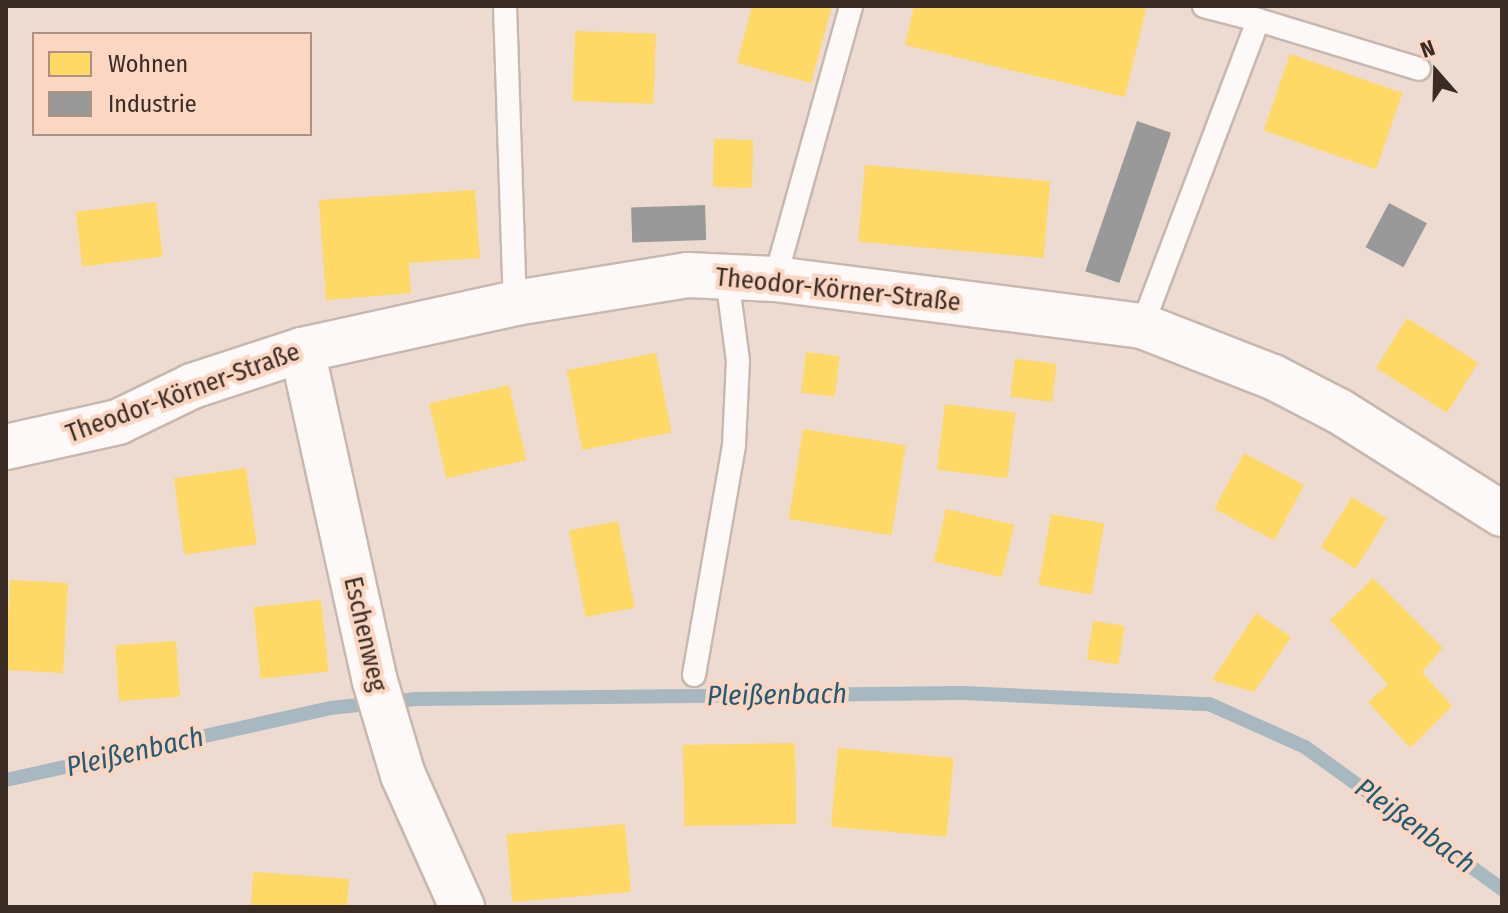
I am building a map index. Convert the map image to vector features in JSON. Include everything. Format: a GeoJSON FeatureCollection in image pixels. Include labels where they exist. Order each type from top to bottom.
{"type":"FeatureCollection","features":[{"type":"Feature","properties":{"kind":"street","name":"Theodor-Körner-Straße"},"geometry":{"type":"LineString","coordinates":[[6,447],[118,422],[192,386],[302,350],[515,303],[688,275],[775,279],[1142,326],[1273,377],[1326,404],[1502,514]]}},
{"type":"Feature","properties":{"kind":"street","name":"Eschenweg"},"geometry":{"type":"LineString","coordinates":[[302,350],[374,678],[403,775],[462,907]]}},
{"type":"Feature","properties":{"kind":"lane"},"geometry":{"type":"LineString","coordinates":[[505,6],[515,303]]}},
{"type":"Feature","properties":{"kind":"lane"},"geometry":{"type":"LineString","coordinates":[[775,279],[851,6]]}},
{"type":"Feature","properties":{"kind":"lane"},"geometry":{"type":"LineString","coordinates":[[1204,6],[1419,69]]}},
{"type":"Feature","properties":{"kind":"lane"},"geometry":{"type":"LineString","coordinates":[[1142,326],[1258,20]]}},
{"type":"Feature","properties":{"kind":"lane"},"geometry":{"type":"LineString","coordinates":[[694,675],[734,445],[738,361],[727,277]]}},
{"type":"Feature","properties":{"kind":"building: Wohnen"},"geometry":{"type":"Polygon","coordinates":[[[752,6],[832,6],[811,83],[737,63],[752,6]]]}},
{"type":"Feature","properties":{"kind":"building: Wohnen"},"geometry":{"type":"Polygon","coordinates":[[[914,6],[1134,6],[1146,9],[1125,97],[905,45],[914,6]]]}},
{"type":"Feature","properties":{"kind":"building: Wohnen"},"geometry":{"type":"Polygon","coordinates":[[[575,31],[656,34],[654,104],[573,101],[575,31]]]}},
{"type":"Feature","properties":{"kind":"building: Wohnen"},"geometry":{"type":"Polygon","coordinates":[[[1290,54],[1403,93],[1376,169],[1264,131],[1290,54]]]}},
{"type":"Feature","properties":{"kind":"building: Wohnen"},"geometry":{"type":"Polygon","coordinates":[[[714,139],[753,140],[752,188],[713,187],[714,139]]]}},
{"type":"Feature","properties":{"kind":"building: Wohnen"},"geometry":{"type":"Polygon","coordinates":[[[865,165],[1050,181],[1044,258],[858,242],[865,165]]]}},
{"type":"Feature","properties":{"kind":"building: Wohnen"},"geometry":{"type":"Polygon","coordinates":[[[475,190],[480,258],[409,263],[411,293],[326,300],[319,200],[475,190]]]}},
{"type":"Feature","properties":{"kind":"building: Wohnen"},"geometry":{"type":"Polygon","coordinates":[[[156,202],[163,257],[82,266],[76,212],[156,202]]]}},
{"type":"Feature","properties":{"kind":"building: Wohnen"},"geometry":{"type":"Polygon","coordinates":[[[1407,318],[1478,363],[1447,413],[1376,368],[1407,318]]]}},
{"type":"Feature","properties":{"kind":"building: Wohnen"},"geometry":{"type":"Polygon","coordinates":[[[806,352],[840,356],[835,397],[801,393],[806,352]]]}},
{"type":"Feature","properties":{"kind":"building: Wohnen"},"geometry":{"type":"Polygon","coordinates":[[[656,353],[671,433],[582,450],[567,370],[656,353]]]}},
{"type":"Feature","properties":{"kind":"building: Wohnen"},"geometry":{"type":"Polygon","coordinates":[[[1015,359],[1057,364],[1052,402],[1010,397],[1015,359]]]}},
{"type":"Feature","properties":{"kind":"building: Wohnen"},"geometry":{"type":"Polygon","coordinates":[[[509,385],[526,460],[446,478],[429,403],[509,385]]]}},
{"type":"Feature","properties":{"kind":"building: Wohnen"},"geometry":{"type":"Polygon","coordinates":[[[945,404],[1015,413],[1007,478],[937,470],[945,404]]]}},
{"type":"Feature","properties":{"kind":"building: Wohnen"},"geometry":{"type":"Polygon","coordinates":[[[803,429],[906,445],[891,535],[789,519],[803,429]]]}},
{"type":"Feature","properties":{"kind":"building: Wohnen"},"geometry":{"type":"Polygon","coordinates":[[[1244,453],[1304,485],[1274,541],[1214,509],[1244,453]]]}},
{"type":"Feature","properties":{"kind":"building: Wohnen"},"geometry":{"type":"Polygon","coordinates":[[[246,468],[257,544],[184,554],[174,478],[246,468]]]}},
{"type":"Feature","properties":{"kind":"building: Wohnen"},"geometry":{"type":"Polygon","coordinates":[[[1352,497],[1387,519],[1356,569],[1321,547],[1352,497]]]}},
{"type":"Feature","properties":{"kind":"building: Wohnen"},"geometry":{"type":"Polygon","coordinates":[[[946,509],[1014,525],[1002,577],[934,562],[946,509]]]}},
{"type":"Feature","properties":{"kind":"building: Wohnen"},"geometry":{"type":"Polygon","coordinates":[[[1051,514],[1104,523],[1092,594],[1038,585],[1051,514]]]}},
{"type":"Feature","properties":{"kind":"building: Wohnen"},"geometry":{"type":"Polygon","coordinates":[[[618,521],[635,607],[586,617],[569,531],[618,521]]]}},
{"type":"Feature","properties":{"kind":"building: Wohnen"},"geometry":{"type":"Polygon","coordinates":[[[1373,578],[1443,648],[1422,672],[1452,706],[1410,748],[1368,702],[1388,684],[1330,620],[1373,578]]]}},
{"type":"Feature","properties":{"kind":"building: Wohnen"},"geometry":{"type":"Polygon","coordinates":[[[10,580],[68,583],[63,673],[6,670],[10,580]]]}},
{"type":"Feature","properties":{"kind":"building: Wohnen"},"geometry":{"type":"Polygon","coordinates":[[[321,600],[329,672],[261,679],[253,607],[321,600]]]}},
{"type":"Feature","properties":{"kind":"building: Wohnen"},"geometry":{"type":"Polygon","coordinates":[[[1256,613],[1291,637],[1254,692],[1212,680],[1256,613]]]}},
{"type":"Feature","properties":{"kind":"building: Wohnen"},"geometry":{"type":"Polygon","coordinates":[[[1093,621],[1125,626],[1119,665],[1087,660],[1093,621]]]}},
{"type":"Feature","properties":{"kind":"building: Wohnen"},"geometry":{"type":"Polygon","coordinates":[[[176,641],[180,697],[119,701],[115,645],[176,641]]]}},
{"type":"Feature","properties":{"kind":"building: Wohnen"},"geometry":{"type":"Polygon","coordinates":[[[795,743],[796,824],[684,826],[683,745],[795,743]]]}},
{"type":"Feature","properties":{"kind":"building: Wohnen"},"geometry":{"type":"Polygon","coordinates":[[[838,748],[954,758],[947,837],[831,827],[838,748]]]}},
{"type":"Feature","properties":{"kind":"building: Wohnen"},"geometry":{"type":"Polygon","coordinates":[[[625,824],[631,892],[512,902],[506,834],[625,824]]]}},
{"type":"Feature","properties":{"kind":"building: Wohnen"},"geometry":{"type":"Polygon","coordinates":[[[253,872],[349,879],[347,907],[251,907],[253,872]]]}},
{"type":"Feature","properties":{"kind":"building: Industrie"},"geometry":{"type":"Polygon","coordinates":[[[1137,121],[1171,133],[1119,283],[1085,271],[1137,121]]]}},
{"type":"Feature","properties":{"kind":"building: Industrie"},"geometry":{"type":"Polygon","coordinates":[[[1389,203],[1427,223],[1403,267],[1366,247],[1389,203]]]}},
{"type":"Feature","properties":{"kind":"building: Industrie"},"geometry":{"type":"Polygon","coordinates":[[[705,205],[706,240],[632,243],[631,208],[705,205]]]}},
{"type":"Feature","properties":{"kind":"waterway","name":"Pleißenbach"},"geometry":{"type":"LineString","coordinates":[[6,780],[330,708],[415,699],[963,693],[1209,704],[1305,747],[1502,889]]}}]}
